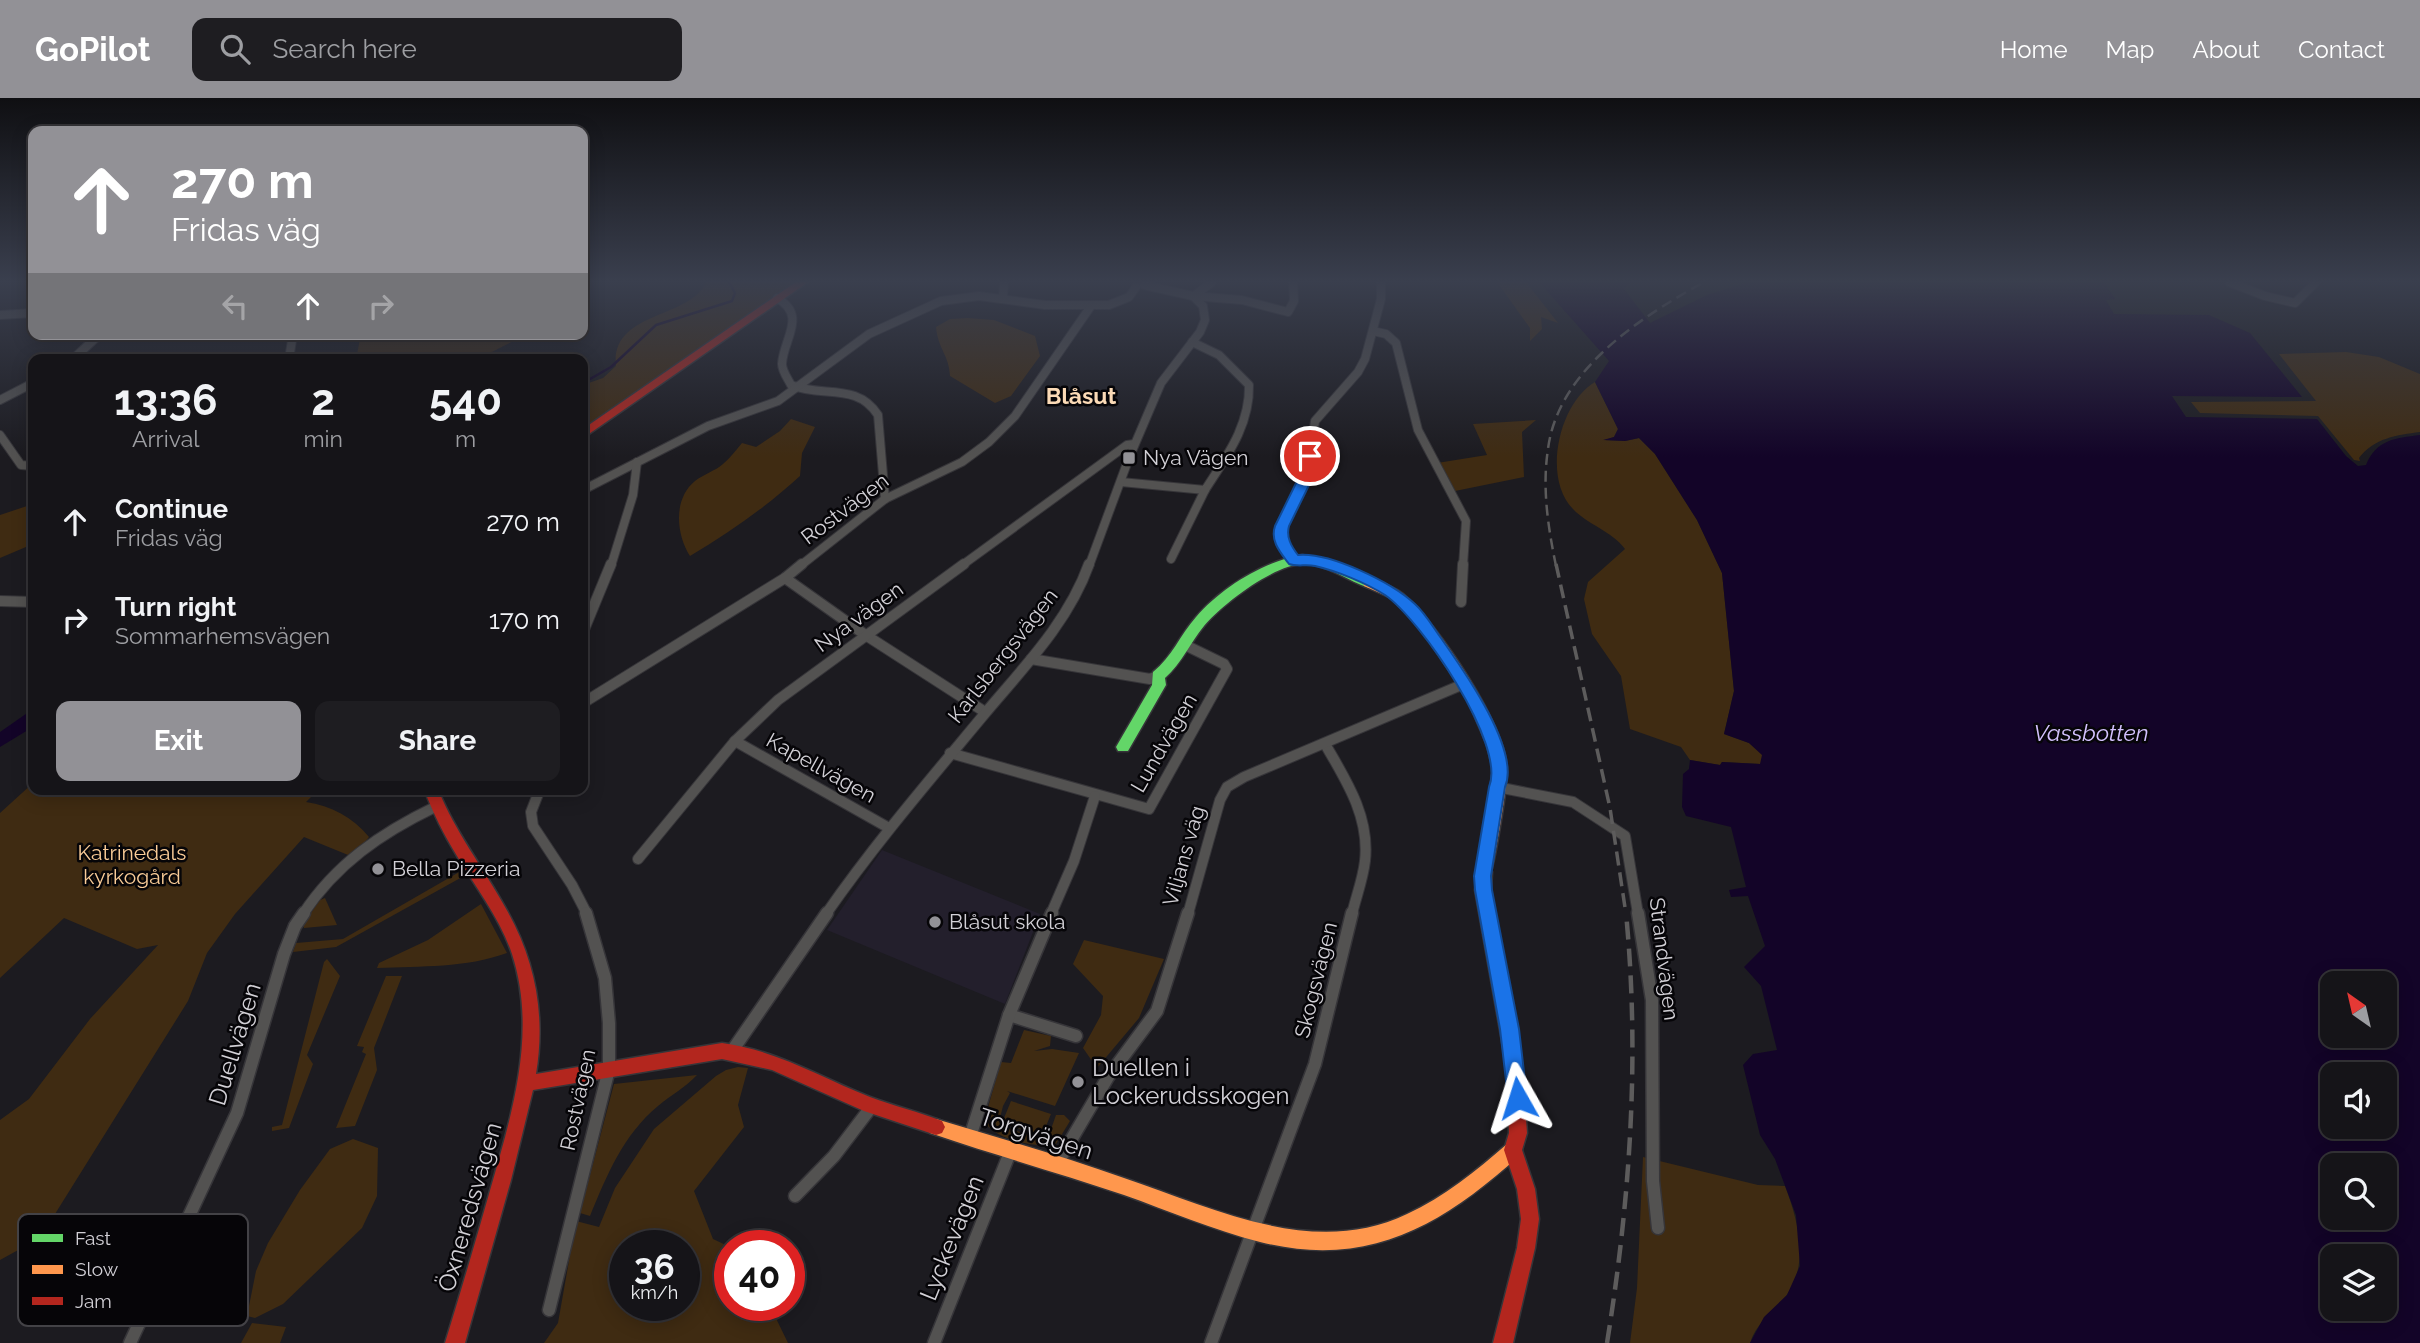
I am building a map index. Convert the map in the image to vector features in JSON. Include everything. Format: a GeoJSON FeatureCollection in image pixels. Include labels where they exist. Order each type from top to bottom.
{"type":"FeatureCollection","features":[{"type":"Feature","properties":{"kind":"street"},"geometry":{"type":"LineString","coordinates":[[78,354],[93,340]]}},
{"type":"Feature","properties":{"kind":"street"},"geometry":{"type":"LineString","coordinates":[[588,430],[717,340]]}},
{"type":"Feature","properties":{"kind":"street"},"geometry":{"type":"LineString","coordinates":[[790,340],[782,367],[787,380],[797,389],[823,394],[864,396],[872,403],[878,415],[885,499]]}},
{"type":"Feature","properties":{"kind":"street"},"geometry":{"type":"LineString","coordinates":[[588,487],[708,426],[768,405],[797,389],[861,340]]}},
{"type":"Feature","properties":{"kind":"street","name":"Rostvägen"},"geometry":{"type":"LineString","coordinates":[[588,700],[785,578],[885,499],[962,462],[1000,433],[1015,416],[1066,340]]}},
{"type":"Feature","properties":{"kind":"street"},"geometry":{"type":"LineString","coordinates":[[1294,561],[1282,543],[1280,533],[1307,475],[1315,421],[1358,372],[1370,340]]}},
{"type":"Feature","properties":{"kind":"street"},"geometry":{"type":"LineString","coordinates":[[1394,340],[1418,430],[1464,515],[1466,536],[1461,602]]}},
{"type":"Feature","properties":{"kind":"street"},"geometry":{"type":"LineString","coordinates":[[1171,559],[1205,490],[1236,438],[1246,412],[1250,387],[1224,359],[1192,342]]}},
{"type":"Feature","properties":{"kind":"street","name":"Karlsbergsvägen"},"geometry":{"type":"LineString","coordinates":[[732,1051],[838,895],[889,828],[1031,659],[1065,614],[1081,587],[1134,444],[1161,383],[1192,342]]}},
{"type":"Feature","properties":{"kind":"street"},"geometry":{"type":"LineString","coordinates":[[0,400],[28,386]]}},
{"type":"Feature","properties":{"kind":"street"},"geometry":{"type":"LineString","coordinates":[[2,440],[21,465],[28,466]]}},
{"type":"Feature","properties":{"kind":"street","name":"Nya vägen"},"geometry":{"type":"LineString","coordinates":[[638,859],[735,741],[778,700],[1007,531],[1127,445],[1134,444]]}},
{"type":"Feature","properties":{"kind":"street"},"geometry":{"type":"LineString","coordinates":[[588,622],[618,541],[638,476],[637,462]]}},
{"type":"Feature","properties":{"kind":"street"},"geometry":{"type":"LineString","coordinates":[[1121,482],[1205,490]]}},
{"type":"Feature","properties":{"kind":"street"},"geometry":{"type":"LineString","coordinates":[[1031,659],[1150,679],[1165,672],[1202,619],[1214,607],[1294,561],[1306,559],[1327,564],[1396,595],[1423,623],[1466,683],[1494,745],[1500,771],[1483,876],[1514,1064],[1518,1133],[1513,1150],[1526,1189],[1529,1231],[1503,1343]]}},
{"type":"Feature","properties":{"kind":"street"},"geometry":{"type":"LineString","coordinates":[[785,578],[864,634],[985,712]]}},
{"type":"Feature","properties":{"kind":"street"},"geometry":{"type":"LineString","coordinates":[[0,601],[28,602]]}},
{"type":"Feature","properties":{"kind":"street","name":"Lundvägen"},"geometry":{"type":"LineString","coordinates":[[950,753],[1095,796],[1145,809],[1152,807],[1227,669],[1224,664],[1185,645]]}},
{"type":"Feature","properties":{"kind":"street"},"geometry":{"type":"LineString","coordinates":[[1123,747],[1158,684],[1158,676]]}},
{"type":"Feature","properties":{"kind":"street","name":"Viljans väg"},"geometry":{"type":"LineString","coordinates":[[1057,1164],[1108,1077],[1157,1011],[1175,960],[1223,793],[1231,783],[1466,683]]}},
{"type":"Feature","properties":{"kind":"street","name":"Kapellvägen"},"geometry":{"type":"LineString","coordinates":[[735,741],[889,828]]}},
{"type":"Feature","properties":{"kind":"street","name":"Skogsvägen"},"geometry":{"type":"LineString","coordinates":[[1211,1343],[1315,1064],[1364,862],[1366,832],[1360,807],[1325,744]]}},
{"type":"Feature","properties":{"kind":"street","name":"Strandvägen"},"geometry":{"type":"LineString","coordinates":[[1497,787],[1573,802],[1625,836],[1652,1000],[1653,1181],[1658,1228]]}},
{"type":"Feature","properties":{"kind":"street","name":"Öxneredsvägen"},"geometry":{"type":"LineString","coordinates":[[432,795],[435,807],[507,925],[523,960],[533,1013],[527,1083],[455,1343]]}},
{"type":"Feature","properties":{"kind":"street","name":"Rostvägen"},"geometry":{"type":"LineString","coordinates":[[537,795],[532,807],[531,823],[576,892],[590,921],[603,961],[610,1007],[609,1069],[549,1310]]}},
{"type":"Feature","properties":{"kind":"street"},"geometry":{"type":"LineString","coordinates":[[970,1137],[1009,1015],[1074,861],[1095,796]]}},
{"type":"Feature","properties":{"kind":"street","name":"Duellvägen"},"geometry":{"type":"LineString","coordinates":[[190,1214],[237,1113],[284,954],[295,926],[319,890],[357,852],[401,822],[435,807]]}},
{"type":"Feature","properties":{"kind":"street"},"geometry":{"type":"LineString","coordinates":[[1009,1015],[1076,1036]]}},
{"type":"Feature","properties":{"kind":"street","name":"Torgvägen"},"geometry":{"type":"LineString","coordinates":[[527,1083],[732,1051],[755,1053],[872,1106],[1057,1164],[1254,1231],[1318,1242],[1343,1241],[1391,1230],[1440,1205],[1513,1150]]}},
{"type":"Feature","properties":{"kind":"street"},"geometry":{"type":"LineString","coordinates":[[795,1196],[834,1156],[872,1106]]}},
{"type":"Feature","properties":{"kind":"street","name":"Lyckevägen"},"geometry":{"type":"LineString","coordinates":[[934,1343],[1011,1150]]}},
{"type":"Feature","properties":{"kind":"street","name":"Duellvägen"},"geometry":{"type":"LineString","coordinates":[[130,1343],[138,1326]]}},
{"type":"Feature","properties":{"kind":"shaded area","name":"Blåsut skola"},"geometry":{"type":"Polygon","coordinates":[[[882,850],[1040,914],[1005,1004],[827,930],[882,850]]]}},
{"type":"Feature","properties":{"kind":"green space"},"geometry":{"type":"Polygon","coordinates":[[[360,340],[515,340],[488,354],[357,354],[360,340]]]}},
{"type":"Feature","properties":{"kind":"green space"},"geometry":{"type":"Polygon","coordinates":[[[622,340],[710,340],[588,425],[588,383],[603,378],[616,366],[618,348],[622,340]]]}},
{"type":"Feature","properties":{"kind":"green space"},"geometry":{"type":"Polygon","coordinates":[[[1036,340],[1040,356],[1011,396],[995,403],[950,376],[939,341],[1036,340]]]}},
{"type":"Feature","properties":{"kind":"green space"},"geometry":{"type":"Polygon","coordinates":[[[2346,352],[2379,357],[2420,374],[2420,432],[2379,442],[2365,451],[2359,458],[2360,461],[2354,460],[2318,416],[2200,413],[2191,402],[2316,401],[2279,354],[2346,352]]]}},
{"type":"Feature","properties":{"kind":"green space"},"geometry":{"type":"Polygon","coordinates":[[[1595,382],[1618,429],[1614,437],[1605,440],[1625,441],[1639,438],[1655,454],[1697,520],[1722,573],[1734,691],[1724,734],[1749,743],[1763,755],[1761,764],[1722,762],[1720,765],[1690,760],[1681,747],[1630,729],[1621,676],[1592,634],[1584,599],[1588,582],[1625,549],[1614,537],[1573,509],[1564,496],[1558,479],[1559,442],[1564,423],[1582,392],[1595,382]]]}},
{"type":"Feature","properties":{"kind":"green space"},"geometry":{"type":"Polygon","coordinates":[[[791,419],[815,427],[802,453],[800,476],[747,519],[690,556],[682,538],[679,517],[683,497],[688,488],[723,464],[742,443],[756,447],[780,431],[791,419]]]}},
{"type":"Feature","properties":{"kind":"green space"},"geometry":{"type":"Polygon","coordinates":[[[1536,420],[1522,432],[1524,477],[1455,491],[1437,463],[1487,455],[1473,424],[1536,420]]]}},
{"type":"Feature","properties":{"kind":"green space"},"geometry":{"type":"Polygon","coordinates":[[[28,506],[28,546],[0,558],[0,515],[28,506]]]}},
{"type":"Feature","properties":{"kind":"green space","name":"Katrinedals kyrkogård"},"geometry":{"type":"Polygon","coordinates":[[[28,788],[28,795],[313,795],[306,802],[341,814],[369,837],[353,857],[304,837],[235,914],[207,953],[188,1001],[55,1214],[18,1214],[18,1250],[0,1260],[0,1120],[29,1099],[90,1019],[158,945],[137,949],[64,918],[0,978],[0,813],[28,788]]]}},
{"type":"Feature","properties":{"kind":"green space"},"geometry":{"type":"Polygon","coordinates":[[[461,871],[464,876],[336,947],[293,952],[296,943],[343,939],[461,871]]]}},
{"type":"Feature","properties":{"kind":"green space"},"geometry":{"type":"Polygon","coordinates":[[[325,898],[337,925],[304,928],[303,924],[320,900],[325,898]]]}},
{"type":"Feature","properties":{"kind":"green space"},"geometry":{"type":"Polygon","coordinates":[[[481,904],[507,953],[459,964],[377,968],[379,963],[428,940],[481,904]]]}},
{"type":"Feature","properties":{"kind":"green space"},"geometry":{"type":"Polygon","coordinates":[[[1084,940],[1164,959],[1139,1018],[1097,1068],[1083,1048],[1101,1015],[1103,996],[1073,964],[1084,940]]]}},
{"type":"Feature","properties":{"kind":"green space"},"geometry":{"type":"Polygon","coordinates":[[[327,959],[340,976],[307,1055],[313,1064],[289,1128],[272,1131],[272,1127],[282,1125],[324,962],[327,959]]]}},
{"type":"Feature","properties":{"kind":"green space"},"geometry":{"type":"Polygon","coordinates":[[[386,976],[402,976],[374,1048],[377,1070],[355,1126],[336,1128],[366,1054],[362,1052],[364,1047],[357,1046],[386,976]]]}},
{"type":"Feature","properties":{"kind":"green space"},"geometry":{"type":"Polygon","coordinates":[[[1024,1030],[1051,1036],[1050,1046],[1034,1051],[1052,1049],[1079,1053],[1055,1106],[1007,1091],[1010,1093],[999,1122],[1002,1126],[1044,1140],[1056,1115],[1064,1115],[1070,1121],[1056,1144],[1028,1144],[1006,1138],[984,1121],[1001,1062],[1011,1063],[1024,1030]]]}},
{"type":"Feature","properties":{"kind":"green space"},"geometry":{"type":"Polygon","coordinates":[[[738,1067],[748,1068],[738,1105],[744,1127],[694,1191],[714,1239],[714,1321],[777,1321],[788,1343],[544,1343],[558,1323],[576,1221],[599,1227],[615,1188],[654,1129],[716,1076],[738,1067]]]}},
{"type":"Feature","properties":{"kind":"green space"},"geometry":{"type":"Polygon","coordinates":[[[697,1075],[646,1117],[626,1143],[610,1171],[590,1216],[580,1213],[614,1084],[697,1075]]]}},
{"type":"Feature","properties":{"kind":"green space"},"geometry":{"type":"Polygon","coordinates":[[[1011,1101],[1051,1114],[1042,1136],[1002,1123],[1011,1101]]]}},
{"type":"Feature","properties":{"kind":"green space"},"geometry":{"type":"Polygon","coordinates":[[[353,1139],[378,1148],[377,1196],[362,1228],[283,1304],[255,1318],[248,1316],[256,1271],[268,1243],[300,1190],[330,1149],[353,1139]]]}},
{"type":"Feature","properties":{"kind":"green space"},"geometry":{"type":"Polygon","coordinates":[[[1643,1157],[1758,1185],[1785,1186],[1797,1227],[1800,1256],[1798,1270],[1786,1296],[1761,1323],[1750,1343],[1630,1343],[1637,1288],[1643,1157]]]}},
{"type":"Feature","properties":{"kind":"green space"},"geometry":{"type":"Polygon","coordinates":[[[252,1323],[286,1327],[280,1343],[241,1343],[252,1323]]]}},
{"type":"Feature","properties":{"kind":"water","name":"Vassbotten"},"geometry":{"type":"Polygon","coordinates":[[[1590,340],[2256,340],[2302,397],[2172,396],[2186,417],[2317,419],[2346,456],[2358,466],[2366,465],[2375,450],[2387,442],[2420,435],[2420,1343],[1750,1343],[1764,1317],[1787,1295],[1800,1266],[1796,1215],[1775,1159],[1760,1135],[1743,1065],[1753,1054],[1777,1050],[1761,986],[1744,967],[1765,946],[1748,896],[1731,897],[1729,890],[1746,887],[1731,827],[1686,816],[1682,807],[1683,774],[1689,769],[1690,760],[1720,765],[1722,762],[1760,764],[1762,755],[1749,743],[1724,734],[1734,691],[1722,573],[1697,520],[1655,454],[1639,438],[1625,441],[1603,440],[1614,437],[1618,429],[1595,382],[1609,361],[1590,340]]]}},
{"type":"Feature","properties":{"kind":"water"},"geometry":{"type":"Polygon","coordinates":[[[28,712],[28,730],[0,747],[0,732],[28,712]]]}},
{"type":"Feature","properties":{"kind":"waterway"},"geometry":{"type":"LineString","coordinates":[[588,380],[611,367],[640,340]]}},
{"type":"Feature","properties":{"kind":"railway"},"geometry":{"type":"LineString","coordinates":[[1556,566],[1547,508],[1546,478],[1548,449],[1555,421],[1568,394],[1585,371],[1617,340]]}},
{"type":"Feature","properties":{"kind":"railway"},"geometry":{"type":"LineString","coordinates":[[1556,564],[1610,808],[1626,914]]}},
{"type":"Feature","properties":{"kind":"railway"},"geometry":{"type":"LineString","coordinates":[[1607,1343],[1622,1236],[1630,1129],[1632,1021],[1626,913]]}},
{"type":"Feature","properties":{"kind":"traffic: fast"},"geometry":{"type":"LineString","coordinates":[[1123,747],[1159,685],[1158,676],[1171,664],[1201,620],[1248,583],[1278,566],[1302,559],[1328,564],[1369,583]]}},
{"type":"Feature","properties":{"kind":"traffic: slow"},"geometry":{"type":"LineString","coordinates":[[1369,583],[1396,595],[1424,623],[1471,692],[1494,745],[1500,770],[1484,872]]}},
{"type":"Feature","properties":{"kind":"traffic: slow"},"geometry":{"type":"LineString","coordinates":[[936,1127],[1123,1186],[1232,1225],[1288,1239],[1316,1242],[1367,1237],[1413,1221],[1476,1182],[1513,1150]]}},
{"type":"Feature","properties":{"kind":"traffic: jam"},"geometry":{"type":"LineString","coordinates":[[588,431],[719,340]]}},
{"type":"Feature","properties":{"kind":"traffic: jam"},"geometry":{"type":"LineString","coordinates":[[433,795],[450,831],[510,931],[527,980],[531,1008],[531,1037],[524,1095],[455,1343]]}},
{"type":"Feature","properties":{"kind":"traffic: jam"},"geometry":{"type":"LineString","coordinates":[[1484,872],[1483,890],[1514,1064],[1518,1133],[1513,1150],[1526,1189],[1530,1219],[1526,1248],[1503,1343]]}},
{"type":"Feature","properties":{"kind":"traffic: jam"},"geometry":{"type":"LineString","coordinates":[[527,1083],[722,1051],[772,1062],[870,1105],[936,1127]]}},
{"type":"Feature","properties":{"kind":"place","name":"Nya Vägen"},"geometry":{"type":"Point","coordinates":[1129,458]}},
{"type":"Feature","properties":{"kind":"place","name":"Bella Pizzeria"},"geometry":{"type":"Point","coordinates":[378,869]}},
{"type":"Feature","properties":{"kind":"place","name":"Blåsut skola"},"geometry":{"type":"Point","coordinates":[935,922]}},
{"type":"Feature","properties":{"kind":"place","name":"Duellen i Lockerudsskogen"},"geometry":{"type":"Point","coordinates":[1078,1082]}},
{"type":"Feature","properties":{"kind":"district","name":"Blåsut"},"geometry":{"type":"Point","coordinates":[1081,396]}},
{"type":"Feature","properties":{"kind":"route"},"geometry":{"type":"LineString","coordinates":[[1310,456],[1307,475],[1280,533],[1284,547],[1294,561],[1306,559],[1327,564],[1396,595],[1412,609],[1440,644],[1471,692],[1494,745],[1501,778],[1497,787],[1483,890],[1503,993],[1518,1098]]}}]}
